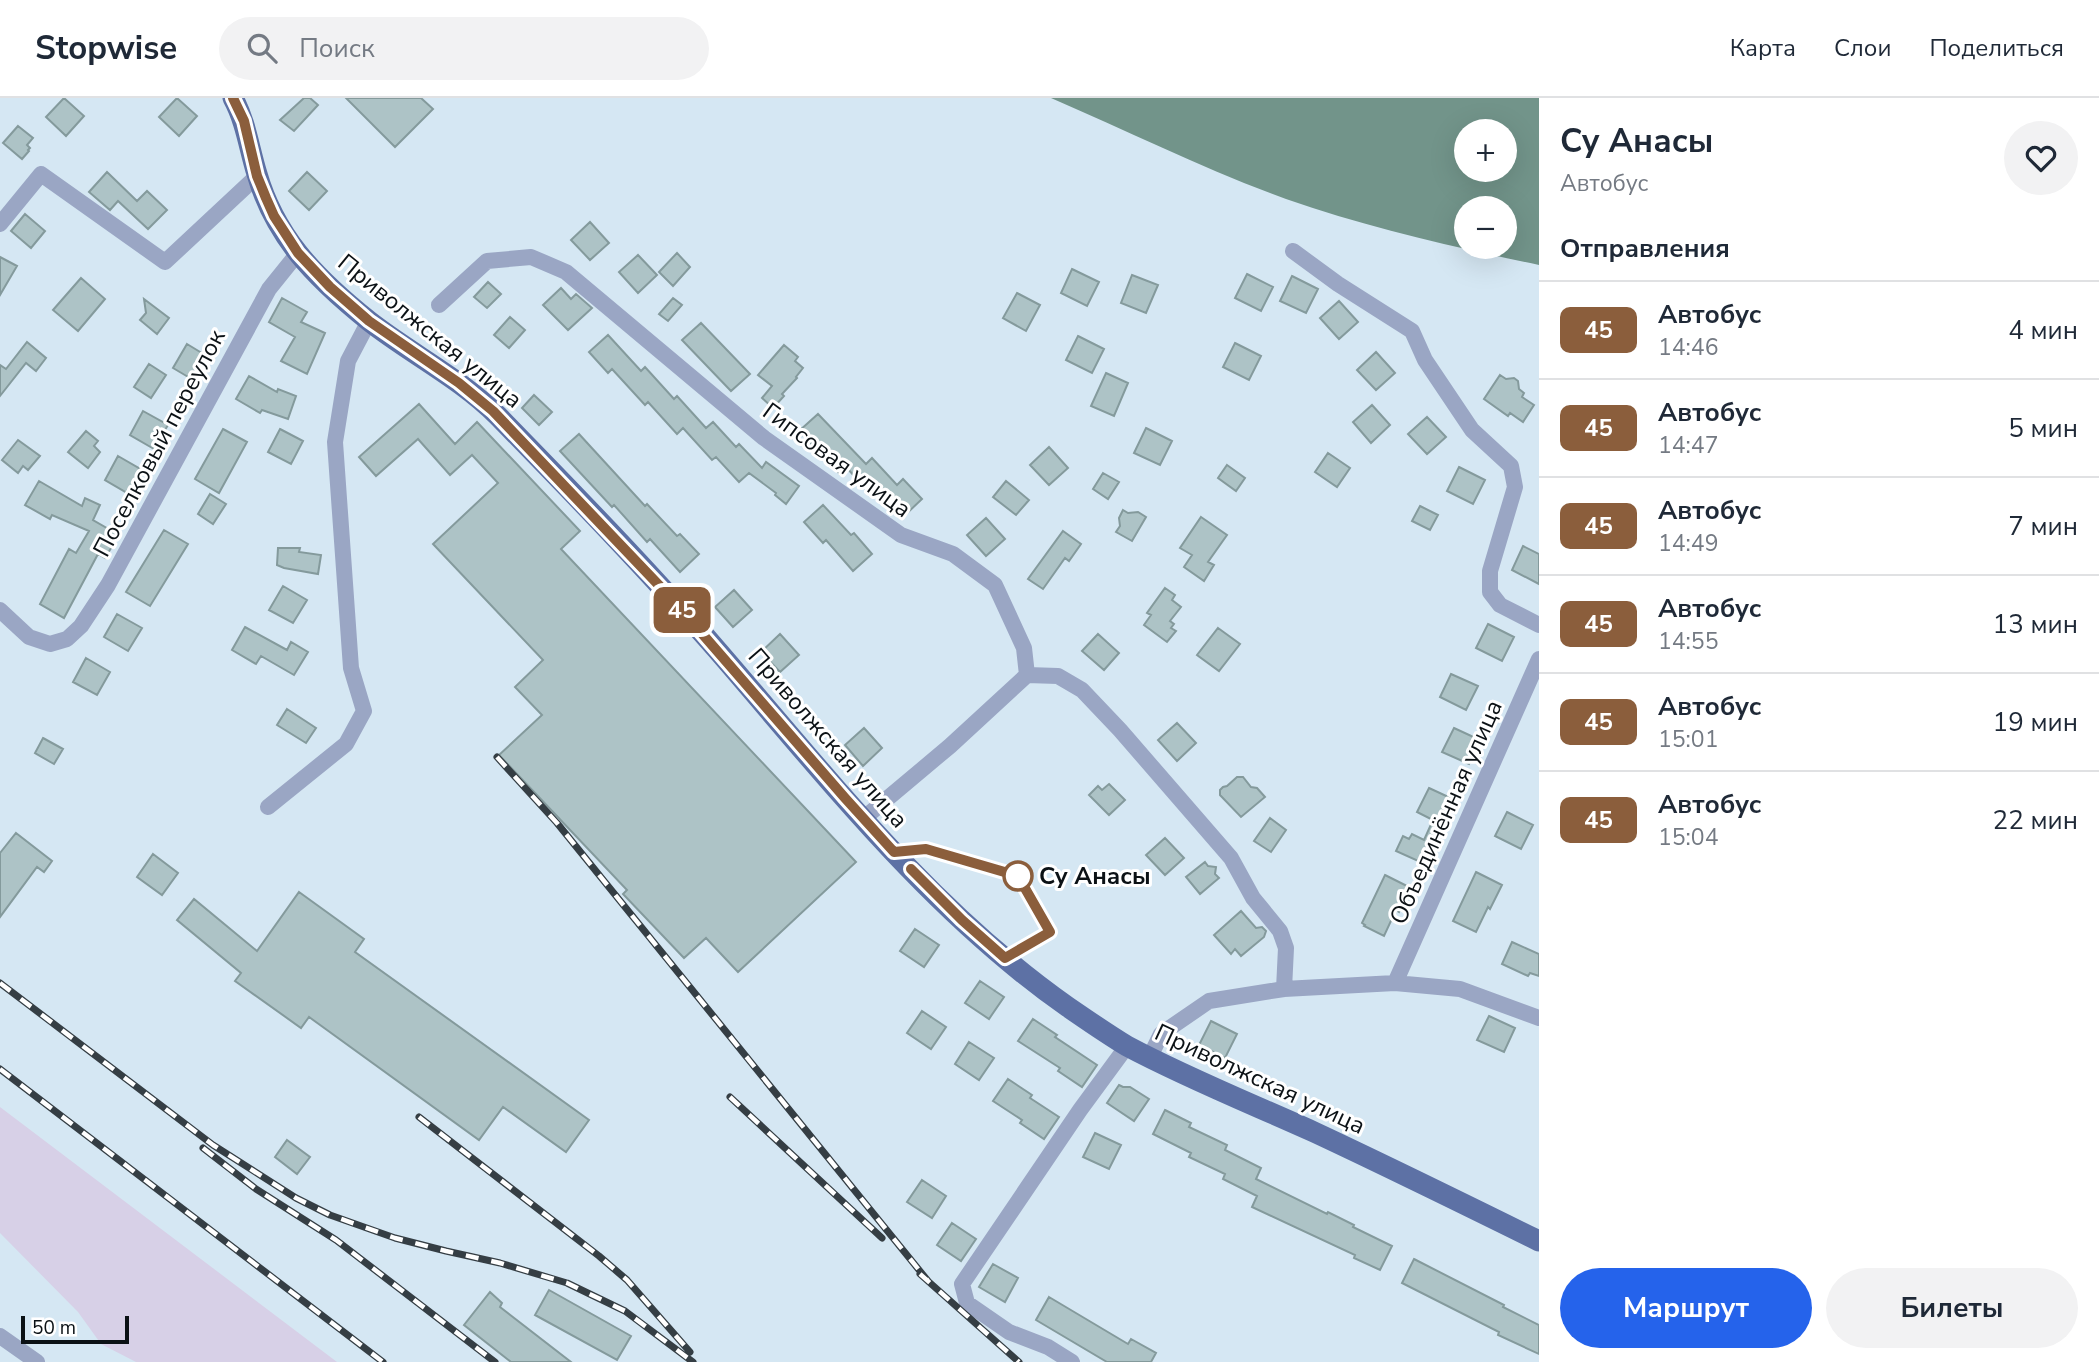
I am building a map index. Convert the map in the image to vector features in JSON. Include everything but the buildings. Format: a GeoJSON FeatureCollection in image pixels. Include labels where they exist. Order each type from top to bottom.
{"type":"FeatureCollection","features":[{"type":"Feature","properties":{"kind":"main road","name":"Приволжская улица"},"geometry":{"type":"LineString","coordinates":[[233,98],[244,121],[257,176],[274,216],[298,253],[330,287],[369,321],[459,383],[493,411],[672,599],[863,819],[962,920],[1005,958],[1063,1004],[1127,1046],[1539,1241]]}},
{"type":"Feature","properties":{"kind":"street"},"geometry":{"type":"LineString","coordinates":[[0,224],[41,174],[165,262],[257,176]]}},
{"type":"Feature","properties":{"kind":"street"},"geometry":{"type":"LineString","coordinates":[[1293,251],[1338,284],[1412,331],[1425,360],[1472,430],[1511,466],[1515,487],[1490,571],[1490,592],[1500,605],[1539,625]]}},
{"type":"Feature","properties":{"kind":"street","name":"Поселковый переулок"},"geometry":{"type":"LineString","coordinates":[[0,610],[29,637],[50,645],[67,639],[81,626],[108,585],[269,289],[298,253]]}},
{"type":"Feature","properties":{"kind":"street","name":"Гипсовая улица"},"geometry":{"type":"LineString","coordinates":[[439,305],[487,261],[531,257],[566,272],[764,438],[901,535],[953,554],[995,585],[1024,648],[1027,675]]}},
{"type":"Feature","properties":{"kind":"street"},"geometry":{"type":"LineString","coordinates":[[268,807],[346,744],[364,711],[351,668],[335,442],[348,361],[369,321]]}},
{"type":"Feature","properties":{"kind":"street","name":"Объединённая улица"},"geometry":{"type":"LineString","coordinates":[[1395,983],[1539,659]]}},
{"type":"Feature","properties":{"kind":"street"},"geometry":{"type":"LineString","coordinates":[[863,819],[950,746],[1027,675],[1058,676],[1082,690],[1118,727],[1230,859],[1253,898],[1280,931],[1286,948],[1284,989]]}},
{"type":"Feature","properties":{"kind":"street"},"geometry":{"type":"LineString","coordinates":[[1150,1057],[1161,1034],[1209,1001],[1284,989],[1395,983],[1460,989],[1539,1018]]}},
{"type":"Feature","properties":{"kind":"street"},"geometry":{"type":"LineString","coordinates":[[1072,1362],[1048,1347],[1009,1332],[967,1303],[962,1284],[1080,1110],[1127,1046]]}},
{"type":"Feature","properties":{"kind":"street"},"geometry":{"type":"LineString","coordinates":[[0,1336],[37,1362]]}},
{"type":"Feature","properties":{"kind":"shaded area"},"geometry":{"type":"Polygon","coordinates":[[[1051,98],[1539,98],[1539,265],[1512,259],[1517,259],[1517,196],[1454,196],[1454,246],[1380,228],[1286,199],[1051,98]]]}},
{"type":"Feature","properties":{"kind":"shaded area"},"geometry":{"type":"Polygon","coordinates":[[[0,1107],[337,1362],[136,1362],[101,1344],[78,1312],[0,1233],[0,1107]]]}},
{"type":"Feature","properties":{"kind":"railway"},"geometry":{"type":"LineString","coordinates":[[497,757],[557,823],[928,1281]]}},
{"type":"Feature","properties":{"kind":"railway"},"geometry":{"type":"LineString","coordinates":[[0,983],[213,1145],[296,1198],[330,1215],[395,1238],[500,1263],[567,1283],[625,1311],[693,1362]]}},
{"type":"Feature","properties":{"kind":"railway"},"geometry":{"type":"LineString","coordinates":[[0,1069],[383,1362]]}},
{"type":"Feature","properties":{"kind":"railway"},"geometry":{"type":"LineString","coordinates":[[730,1097],[882,1238]]}},
{"type":"Feature","properties":{"kind":"railway"},"geometry":{"type":"LineString","coordinates":[[419,1117],[627,1280],[690,1352]]}},
{"type":"Feature","properties":{"kind":"railway"},"geometry":{"type":"LineString","coordinates":[[203,1148],[256,1189],[336,1240],[495,1362]]}},
{"type":"Feature","properties":{"kind":"railway"},"geometry":{"type":"LineString","coordinates":[[920,1274],[1019,1362]]}},
{"type":"Feature","properties":{"kind":"bus line","name":"45"},"geometry":{"type":"LineString","coordinates":[[233,98],[244,121],[257,176],[274,216],[298,253],[330,287],[369,321],[459,383],[493,411],[672,599],[894,852],[926,849],[1018,876],[1050,932],[1005,958],[911,869]]}},
{"type":"Feature","properties":{"kind":"place","name":"Су Анасы"},"geometry":{"type":"Point","coordinates":[1018,876]}}]}
